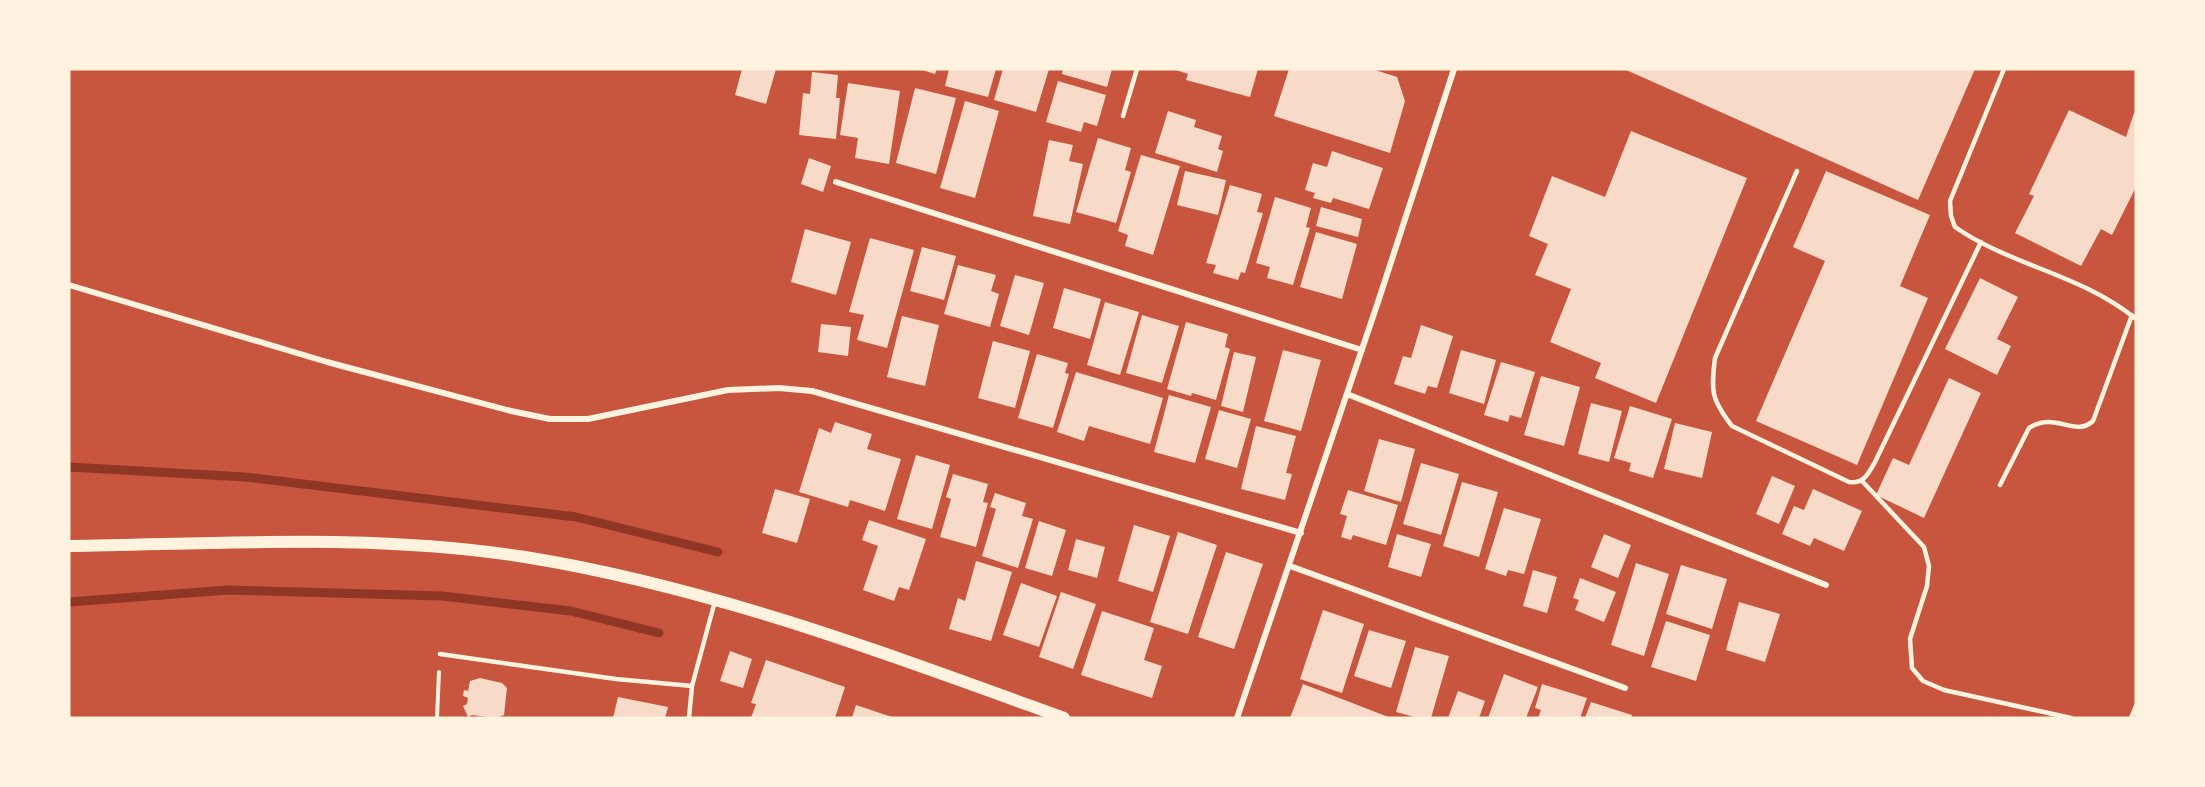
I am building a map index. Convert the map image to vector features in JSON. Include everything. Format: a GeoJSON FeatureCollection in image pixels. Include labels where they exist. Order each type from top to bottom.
{"type":"FeatureCollection","features":[{"type":"Feature","properties":{"kind":"main road"},"geometry":{"type":"LineString","coordinates":[[69,546],[367,542],[524,557],[606,573],[780,618],[1064,718]]}},
{"type":"Feature","properties":{"kind":"street"},"geometry":{"type":"LineString","coordinates":[[1237,718],[1290,566],[1454,69]]}},
{"type":"Feature","properties":{"kind":"street"},"geometry":{"type":"LineString","coordinates":[[836,182],[1362,350]]}},
{"type":"Feature","properties":{"kind":"street"},"geometry":{"type":"LineString","coordinates":[[69,285],[327,362],[511,411],[550,419],[588,419],[728,390],[779,388],[812,391],[1301,533]]}},
{"type":"Feature","properties":{"kind":"street"},"geometry":{"type":"LineString","coordinates":[[1347,394],[1826,585]]}},
{"type":"Feature","properties":{"kind":"street"},"geometry":{"type":"LineString","coordinates":[[1290,566],[1625,688]]}},
{"type":"Feature","properties":{"kind":"lane"},"geometry":{"type":"LineString","coordinates":[[1123,116],[1137,69]]}},
{"type":"Feature","properties":{"kind":"lane"},"geometry":{"type":"LineString","coordinates":[[2000,484],[2029,428],[2051,421],[2075,428],[2083,427],[2093,421],[2134,317],[2084,285],[1981,242],[1955,227],[1951,216],[1950,201],[2004,69]]}},
{"type":"Feature","properties":{"kind":"lane"},"geometry":{"type":"LineString","coordinates":[[1797,171],[1715,358],[1712,387],[1720,410],[1732,426],[1849,482],[1862,481],[1875,462],[1981,242]]}},
{"type":"Feature","properties":{"kind":"lane"},"geometry":{"type":"LineString","coordinates":[[1862,481],[1924,547],[1929,566],[1927,586],[1910,639],[1912,668],[1923,681],[1944,690],[2072,718]]}},
{"type":"Feature","properties":{"kind":"lane"},"geometry":{"type":"LineString","coordinates":[[689,718],[692,686],[715,601]]}},
{"type":"Feature","properties":{"kind":"lane"},"geometry":{"type":"LineString","coordinates":[[440,654],[616,679],[692,686]]}},
{"type":"Feature","properties":{"kind":"lane"},"geometry":{"type":"LineString","coordinates":[[2132,718],[2136,706]]}},
{"type":"Feature","properties":{"kind":"path"},"geometry":{"type":"LineString","coordinates":[[437,718],[440,654]]}},
{"type":"Feature","properties":{"kind":"building"},"geometry":{"type":"Polygon","coordinates":[[[742,69],[776,69],[766,104],[735,95],[742,69]]]}},
{"type":"Feature","properties":{"kind":"building"},"geometry":{"type":"Polygon","coordinates":[[[919,69],[937,69],[935,74],[919,69]]]}},
{"type":"Feature","properties":{"kind":"building"},"geometry":{"type":"Polygon","coordinates":[[[949,69],[996,69],[988,97],[945,86],[949,69]]]}},
{"type":"Feature","properties":{"kind":"building"},"geometry":{"type":"Polygon","coordinates":[[[1003,69],[1049,69],[1036,112],[994,100],[1003,69]]]}},
{"type":"Feature","properties":{"kind":"building"},"geometry":{"type":"Polygon","coordinates":[[[1063,69],[1112,69],[1107,87],[1062,74],[1063,69]]]}},
{"type":"Feature","properties":{"kind":"building"},"geometry":{"type":"Polygon","coordinates":[[[1173,69],[1258,69],[1250,97],[1186,80],[1188,74],[1173,69]]]}},
{"type":"Feature","properties":{"kind":"building"},"geometry":{"type":"Polygon","coordinates":[[[1289,69],[1372,69],[1397,77],[1405,101],[1390,153],[1274,116],[1289,69]]]}},
{"type":"Feature","properties":{"kind":"building"},"geometry":{"type":"Polygon","coordinates":[[[1624,69],[1975,69],[1918,200],[1624,69]]]}},
{"type":"Feature","properties":{"kind":"building"},"geometry":{"type":"Polygon","coordinates":[[[812,72],[838,75],[836,98],[840,98],[836,139],[799,135],[803,93],[810,94],[812,72]]]}},
{"type":"Feature","properties":{"kind":"building"},"geometry":{"type":"Polygon","coordinates":[[[1058,81],[1106,95],[1097,126],[1084,122],[1081,132],[1046,122],[1058,81]]]}},
{"type":"Feature","properties":{"kind":"building"},"geometry":{"type":"Polygon","coordinates":[[[848,83],[900,91],[889,164],[855,158],[858,138],[840,135],[848,83]]]}},
{"type":"Feature","properties":{"kind":"building"},"geometry":{"type":"Polygon","coordinates":[[[915,88],[956,98],[936,174],[896,163],[915,88]]]}},
{"type":"Feature","properties":{"kind":"building"},"geometry":{"type":"Polygon","coordinates":[[[965,101],[999,111],[975,198],[940,188],[965,101]]]}},
{"type":"Feature","properties":{"kind":"building"},"geometry":{"type":"Polygon","coordinates":[[[2069,110],[2126,137],[2134,113],[2136,114],[2136,187],[2112,235],[2101,229],[2081,266],[2015,233],[2034,196],[2029,194],[2069,110]]]}},
{"type":"Feature","properties":{"kind":"building"},"geometry":{"type":"Polygon","coordinates":[[[1168,111],[1196,120],[1194,127],[1222,136],[1218,149],[1223,151],[1217,172],[1155,153],[1168,111]]]}},
{"type":"Feature","properties":{"kind":"building"},"geometry":{"type":"Polygon","coordinates":[[[1631,131],[1747,178],[1656,403],[1595,378],[1601,363],[1550,342],[1571,289],[1535,275],[1548,244],[1529,236],[1552,176],[1605,197],[1631,131]]]}},
{"type":"Feature","properties":{"kind":"building"},"geometry":{"type":"Polygon","coordinates":[[[1098,138],[1131,148],[1125,170],[1131,172],[1116,223],[1076,212],[1098,138]]]}},
{"type":"Feature","properties":{"kind":"building"},"geometry":{"type":"Polygon","coordinates":[[[1049,140],[1073,145],[1069,161],[1083,164],[1070,224],[1033,216],[1049,140]]]}},
{"type":"Feature","properties":{"kind":"building"},"geometry":{"type":"Polygon","coordinates":[[[1332,151],[1383,168],[1369,209],[1333,198],[1331,203],[1313,198],[1315,193],[1305,190],[1313,163],[1327,167],[1332,151]]]}},
{"type":"Feature","properties":{"kind":"building"},"geometry":{"type":"Polygon","coordinates":[[[1141,155],[1180,166],[1153,255],[1125,246],[1128,235],[1118,231],[1141,155]]]}},
{"type":"Feature","properties":{"kind":"building"},"geometry":{"type":"Polygon","coordinates":[[[809,158],[831,166],[823,192],[801,184],[809,158]]]}},
{"type":"Feature","properties":{"kind":"building"},"geometry":{"type":"Polygon","coordinates":[[[1185,171],[1226,180],[1218,215],[1177,205],[1185,171]]]}},
{"type":"Feature","properties":{"kind":"building"},"geometry":{"type":"Polygon","coordinates":[[[1826,171],[1930,215],[1900,286],[1928,298],[1857,465],[1756,421],[1825,261],[1793,247],[1826,171]]]}},
{"type":"Feature","properties":{"kind":"building"},"geometry":{"type":"Polygon","coordinates":[[[1230,185],[1262,194],[1257,212],[1263,213],[1245,273],[1241,272],[1238,280],[1213,273],[1216,265],[1206,263],[1230,185]]]}},
{"type":"Feature","properties":{"kind":"building"},"geometry":{"type":"Polygon","coordinates":[[[1275,197],[1311,208],[1306,227],[1310,228],[1293,285],[1267,278],[1270,267],[1256,263],[1275,197]]]}},
{"type":"Feature","properties":{"kind":"building"},"geometry":{"type":"Polygon","coordinates":[[[1321,207],[1362,219],[1358,237],[1316,226],[1321,207]]]}},
{"type":"Feature","properties":{"kind":"building"},"geometry":{"type":"Polygon","coordinates":[[[805,229],[851,242],[836,295],[791,282],[805,229]]]}},
{"type":"Feature","properties":{"kind":"building"},"geometry":{"type":"Polygon","coordinates":[[[1316,232],[1357,244],[1342,299],[1300,287],[1316,232]]]}},
{"type":"Feature","properties":{"kind":"building"},"geometry":{"type":"Polygon","coordinates":[[[870,238],[914,250],[887,348],[857,340],[864,315],[849,312],[870,238]]]}},
{"type":"Feature","properties":{"kind":"building"},"geometry":{"type":"Polygon","coordinates":[[[922,247],[956,256],[944,300],[910,291],[922,247]]]}},
{"type":"Feature","properties":{"kind":"building"},"geometry":{"type":"Polygon","coordinates":[[[958,265],[996,275],[991,291],[999,294],[990,327],[944,314],[958,265]]]}},
{"type":"Feature","properties":{"kind":"building"},"geometry":{"type":"Polygon","coordinates":[[[1015,275],[1044,283],[1029,335],[1000,326],[1015,275]]]}},
{"type":"Feature","properties":{"kind":"building"},"geometry":{"type":"Polygon","coordinates":[[[1980,278],[2018,297],[1997,339],[2011,346],[1997,375],[1945,349],[1980,278]]]}},
{"type":"Feature","properties":{"kind":"building"},"geometry":{"type":"Polygon","coordinates":[[[1064,288],[1101,299],[1090,339],[1053,328],[1064,288]]]}},
{"type":"Feature","properties":{"kind":"building"},"geometry":{"type":"Polygon","coordinates":[[[1105,302],[1139,312],[1120,375],[1087,365],[1105,302]]]}},
{"type":"Feature","properties":{"kind":"building"},"geometry":{"type":"Polygon","coordinates":[[[1142,315],[1179,326],[1162,383],[1126,373],[1142,315]]]}},
{"type":"Feature","properties":{"kind":"building"},"geometry":{"type":"Polygon","coordinates":[[[902,316],[939,325],[925,386],[887,377],[902,316]]]}},
{"type":"Feature","properties":{"kind":"building"},"geometry":{"type":"Polygon","coordinates":[[[1186,322],[1228,334],[1225,347],[1230,349],[1216,400],[1167,389],[1186,322]]]}},
{"type":"Feature","properties":{"kind":"building"},"geometry":{"type":"Polygon","coordinates":[[[821,324],[851,327],[848,356],[818,352],[821,324]]]}},
{"type":"Feature","properties":{"kind":"building"},"geometry":{"type":"Polygon","coordinates":[[[1421,325],[1453,336],[1437,388],[1428,386],[1425,394],[1394,384],[1403,356],[1411,358],[1421,325]]]}},
{"type":"Feature","properties":{"kind":"building"},"geometry":{"type":"Polygon","coordinates":[[[993,341],[1030,351],[1015,408],[978,398],[993,341]]]}},
{"type":"Feature","properties":{"kind":"building"},"geometry":{"type":"Polygon","coordinates":[[[1283,350],[1321,360],[1301,431],[1264,421],[1283,350]]]}},
{"type":"Feature","properties":{"kind":"building"},"geometry":{"type":"Polygon","coordinates":[[[1461,350],[1496,360],[1484,404],[1449,393],[1461,350]]]}},
{"type":"Feature","properties":{"kind":"building"},"geometry":{"type":"Polygon","coordinates":[[[1234,352],[1256,357],[1243,412],[1221,406],[1234,352]]]}},
{"type":"Feature","properties":{"kind":"building"},"geometry":{"type":"Polygon","coordinates":[[[1037,354],[1068,363],[1065,373],[1069,374],[1053,428],[1018,418],[1037,354]]]}},
{"type":"Feature","properties":{"kind":"building"},"geometry":{"type":"Polygon","coordinates":[[[1501,362],[1535,372],[1521,418],[1510,415],[1508,422],[1484,415],[1501,362]]]}},
{"type":"Feature","properties":{"kind":"building"},"geometry":{"type":"Polygon","coordinates":[[[1076,372],[1163,398],[1150,444],[1089,426],[1084,441],[1057,432],[1076,372]]]}},
{"type":"Feature","properties":{"kind":"building"},"geometry":{"type":"Polygon","coordinates":[[[1541,376],[1580,387],[1564,446],[1524,435],[1541,376]]]}},
{"type":"Feature","properties":{"kind":"building"},"geometry":{"type":"Polygon","coordinates":[[[1949,378],[1981,393],[1924,518],[1876,495],[1893,458],[1909,465],[1949,378]]]}},
{"type":"Feature","properties":{"kind":"building"},"geometry":{"type":"Polygon","coordinates":[[[1169,395],[1211,407],[1195,463],[1154,452],[1169,395]]]}},
{"type":"Feature","properties":{"kind":"building"},"geometry":{"type":"Polygon","coordinates":[[[1591,403],[1622,411],[1609,462],[1578,454],[1591,403]]]}},
{"type":"Feature","properties":{"kind":"building"},"geometry":{"type":"Polygon","coordinates":[[[1630,406],[1672,419],[1653,478],[1629,471],[1631,463],[1614,458],[1630,406]]]}},
{"type":"Feature","properties":{"kind":"building"},"geometry":{"type":"Polygon","coordinates":[[[1219,410],[1251,419],[1237,468],[1205,459],[1219,410]]]}},
{"type":"Feature","properties":{"kind":"building"},"geometry":{"type":"Polygon","coordinates":[[[835,422],[872,434],[867,449],[901,459],[885,511],[850,500],[848,507],[799,492],[819,428],[831,433],[835,422]]]}},
{"type":"Feature","properties":{"kind":"building"},"geometry":{"type":"Polygon","coordinates":[[[1675,423],[1712,432],[1702,478],[1664,469],[1675,423]]]}},
{"type":"Feature","properties":{"kind":"building"},"geometry":{"type":"Polygon","coordinates":[[[1256,426],[1296,436],[1286,473],[1292,474],[1285,500],[1241,489],[1256,426]]]}},
{"type":"Feature","properties":{"kind":"building"},"geometry":{"type":"Polygon","coordinates":[[[1379,439],[1415,449],[1401,502],[1364,491],[1379,439]]]}},
{"type":"Feature","properties":{"kind":"building"},"geometry":{"type":"Polygon","coordinates":[[[916,455],[950,465],[932,529],[897,519],[916,455]]]}},
{"type":"Feature","properties":{"kind":"building"},"geometry":{"type":"Polygon","coordinates":[[[1421,463],[1459,474],[1441,535],[1403,524],[1421,463]]]}},
{"type":"Feature","properties":{"kind":"building"},"geometry":{"type":"Polygon","coordinates":[[[953,474],[988,484],[983,502],[988,503],[976,547],[940,537],[951,499],[946,497],[953,474]]]}},
{"type":"Feature","properties":{"kind":"building"},"geometry":{"type":"Polygon","coordinates":[[[1772,476],[1795,486],[1779,524],[1756,514],[1772,476]]]}},
{"type":"Feature","properties":{"kind":"building"},"geometry":{"type":"Polygon","coordinates":[[[1462,482],[1498,492],[1479,557],[1443,546],[1462,482]]]}},
{"type":"Feature","properties":{"kind":"building"},"geometry":{"type":"Polygon","coordinates":[[[775,489],[810,499],[797,543],[762,533],[775,489]]]}},
{"type":"Feature","properties":{"kind":"building"},"geometry":{"type":"Polygon","coordinates":[[[1813,489],[1862,511],[1844,551],[1814,538],[1810,546],[1782,534],[1794,506],[1804,510],[1813,489]]]}},
{"type":"Feature","properties":{"kind":"building"},"geometry":{"type":"Polygon","coordinates":[[[1348,490],[1398,505],[1386,545],[1353,535],[1351,540],[1341,537],[1347,516],[1340,514],[1348,490]]]}},
{"type":"Feature","properties":{"kind":"building"},"geometry":{"type":"Polygon","coordinates":[[[995,493],[1026,503],[1022,516],[1033,519],[1018,568],[982,556],[996,509],[990,507],[995,493]]]}},
{"type":"Feature","properties":{"kind":"building"},"geometry":{"type":"Polygon","coordinates":[[[1504,508],[1541,519],[1524,574],[1508,570],[1506,576],[1485,569],[1504,508]]]}},
{"type":"Feature","properties":{"kind":"building"},"geometry":{"type":"Polygon","coordinates":[[[869,520],[926,539],[909,590],[899,587],[894,601],[863,590],[878,546],[862,540],[869,520]]]}},
{"type":"Feature","properties":{"kind":"building"},"geometry":{"type":"Polygon","coordinates":[[[1039,521],[1066,530],[1052,576],[1025,568],[1039,521]]]}},
{"type":"Feature","properties":{"kind":"building"},"geometry":{"type":"Polygon","coordinates":[[[1134,525],[1170,536],[1153,592],[1118,581],[1134,525]]]}},
{"type":"Feature","properties":{"kind":"building"},"geometry":{"type":"Polygon","coordinates":[[[1178,532],[1217,545],[1188,634],[1150,622],[1178,532]]]}},
{"type":"Feature","properties":{"kind":"building"},"geometry":{"type":"Polygon","coordinates":[[[1397,534],[1431,544],[1421,577],[1388,567],[1397,534]]]}},
{"type":"Feature","properties":{"kind":"building"},"geometry":{"type":"Polygon","coordinates":[[[1604,534],[1631,545],[1618,578],[1591,567],[1604,534]]]}},
{"type":"Feature","properties":{"kind":"building"},"geometry":{"type":"Polygon","coordinates":[[[1076,539],[1105,547],[1097,578],[1068,570],[1076,539]]]}},
{"type":"Feature","properties":{"kind":"building"},"geometry":{"type":"Polygon","coordinates":[[[1226,552],[1263,564],[1234,649],[1198,637],[1226,552]]]}},
{"type":"Feature","properties":{"kind":"building"},"geometry":{"type":"Polygon","coordinates":[[[976,561],[1012,572],[991,641],[949,629],[958,598],[965,601],[976,561]]]}},
{"type":"Feature","properties":{"kind":"building"},"geometry":{"type":"Polygon","coordinates":[[[1636,563],[1669,574],[1644,656],[1611,645],[1636,563]]]}},
{"type":"Feature","properties":{"kind":"building"},"geometry":{"type":"Polygon","coordinates":[[[1681,565],[1727,579],[1712,629],[1666,614],[1681,565]]]}},
{"type":"Feature","properties":{"kind":"building"},"geometry":{"type":"Polygon","coordinates":[[[1533,570],[1557,577],[1547,613],[1523,606],[1533,570]]]}},
{"type":"Feature","properties":{"kind":"building"},"geometry":{"type":"Polygon","coordinates":[[[1580,578],[1616,592],[1604,622],[1575,610],[1579,600],[1573,598],[1580,578]]]}},
{"type":"Feature","properties":{"kind":"building"},"geometry":{"type":"Polygon","coordinates":[[[1021,583],[1057,596],[1039,647],[1003,635],[1021,583]]]}},
{"type":"Feature","properties":{"kind":"building"},"geometry":{"type":"Polygon","coordinates":[[[1061,592],[1096,604],[1073,669],[1039,657],[1061,592]]]}},
{"type":"Feature","properties":{"kind":"building"},"geometry":{"type":"Polygon","coordinates":[[[1739,602],[1780,614],[1765,662],[1726,650],[1739,602]]]}},
{"type":"Feature","properties":{"kind":"building"},"geometry":{"type":"Polygon","coordinates":[[[1323,610],[1364,624],[1342,693],[1300,679],[1323,610]]]}},
{"type":"Feature","properties":{"kind":"building"},"geometry":{"type":"Polygon","coordinates":[[[1102,611],[1154,628],[1144,660],[1162,666],[1152,698],[1081,675],[1102,611]]]}},
{"type":"Feature","properties":{"kind":"building"},"geometry":{"type":"Polygon","coordinates":[[[1666,621],[1710,635],[1696,681],[1651,667],[1666,621]]]}},
{"type":"Feature","properties":{"kind":"building"},"geometry":{"type":"Polygon","coordinates":[[[1369,630],[1406,641],[1391,688],[1354,676],[1369,630]]]}},
{"type":"Feature","properties":{"kind":"building"},"geometry":{"type":"Polygon","coordinates":[[[1415,647],[1449,656],[1431,718],[1418,718],[1396,712],[1415,647]]]}},
{"type":"Feature","properties":{"kind":"building"},"geometry":{"type":"Polygon","coordinates":[[[730,651],[752,659],[743,688],[720,681],[730,651]]]}},
{"type":"Feature","properties":{"kind":"building"},"geometry":{"type":"Polygon","coordinates":[[[766,660],[845,687],[835,718],[751,718],[756,704],[751,703],[766,660]]]}},
{"type":"Feature","properties":{"kind":"building"},"geometry":{"type":"Polygon","coordinates":[[[1504,674],[1538,687],[1526,718],[1488,718],[1504,674]]]}},
{"type":"Feature","properties":{"kind":"building"},"geometry":{"type":"Polygon","coordinates":[[[480,678],[502,683],[507,688],[504,715],[496,718],[472,715],[468,717],[463,706],[467,704],[468,698],[463,696],[464,690],[468,691],[470,681],[480,678]]]}},
{"type":"Feature","properties":{"kind":"building"},"geometry":{"type":"Polygon","coordinates":[[[1303,684],[1391,718],[1290,718],[1303,684]]]}},
{"type":"Feature","properties":{"kind":"building"},"geometry":{"type":"Polygon","coordinates":[[[1542,684],[1587,698],[1580,718],[1538,718],[1541,710],[1535,708],[1542,684]]]}},
{"type":"Feature","properties":{"kind":"building"},"geometry":{"type":"Polygon","coordinates":[[[1458,691],[1485,701],[1479,718],[1448,718],[1458,691]]]}},
{"type":"Feature","properties":{"kind":"building"},"geometry":{"type":"Polygon","coordinates":[[[618,697],[668,707],[665,718],[613,718],[618,697]]]}},
{"type":"Feature","properties":{"kind":"building"},"geometry":{"type":"Polygon","coordinates":[[[1591,702],[1632,715],[1631,718],[1585,718],[1591,702]]]}},
{"type":"Feature","properties":{"kind":"building"},"geometry":{"type":"Polygon","coordinates":[[[856,705],[895,718],[852,718],[856,705]]]}},
{"type":"Feature","properties":{"kind":"waterway"},"geometry":{"type":"LineString","coordinates":[[69,467],[245,477],[576,517],[718,552]]}},
{"type":"Feature","properties":{"kind":"waterway"},"geometry":{"type":"LineString","coordinates":[[69,602],[228,590],[442,596],[571,611],[659,633]]}}]}
